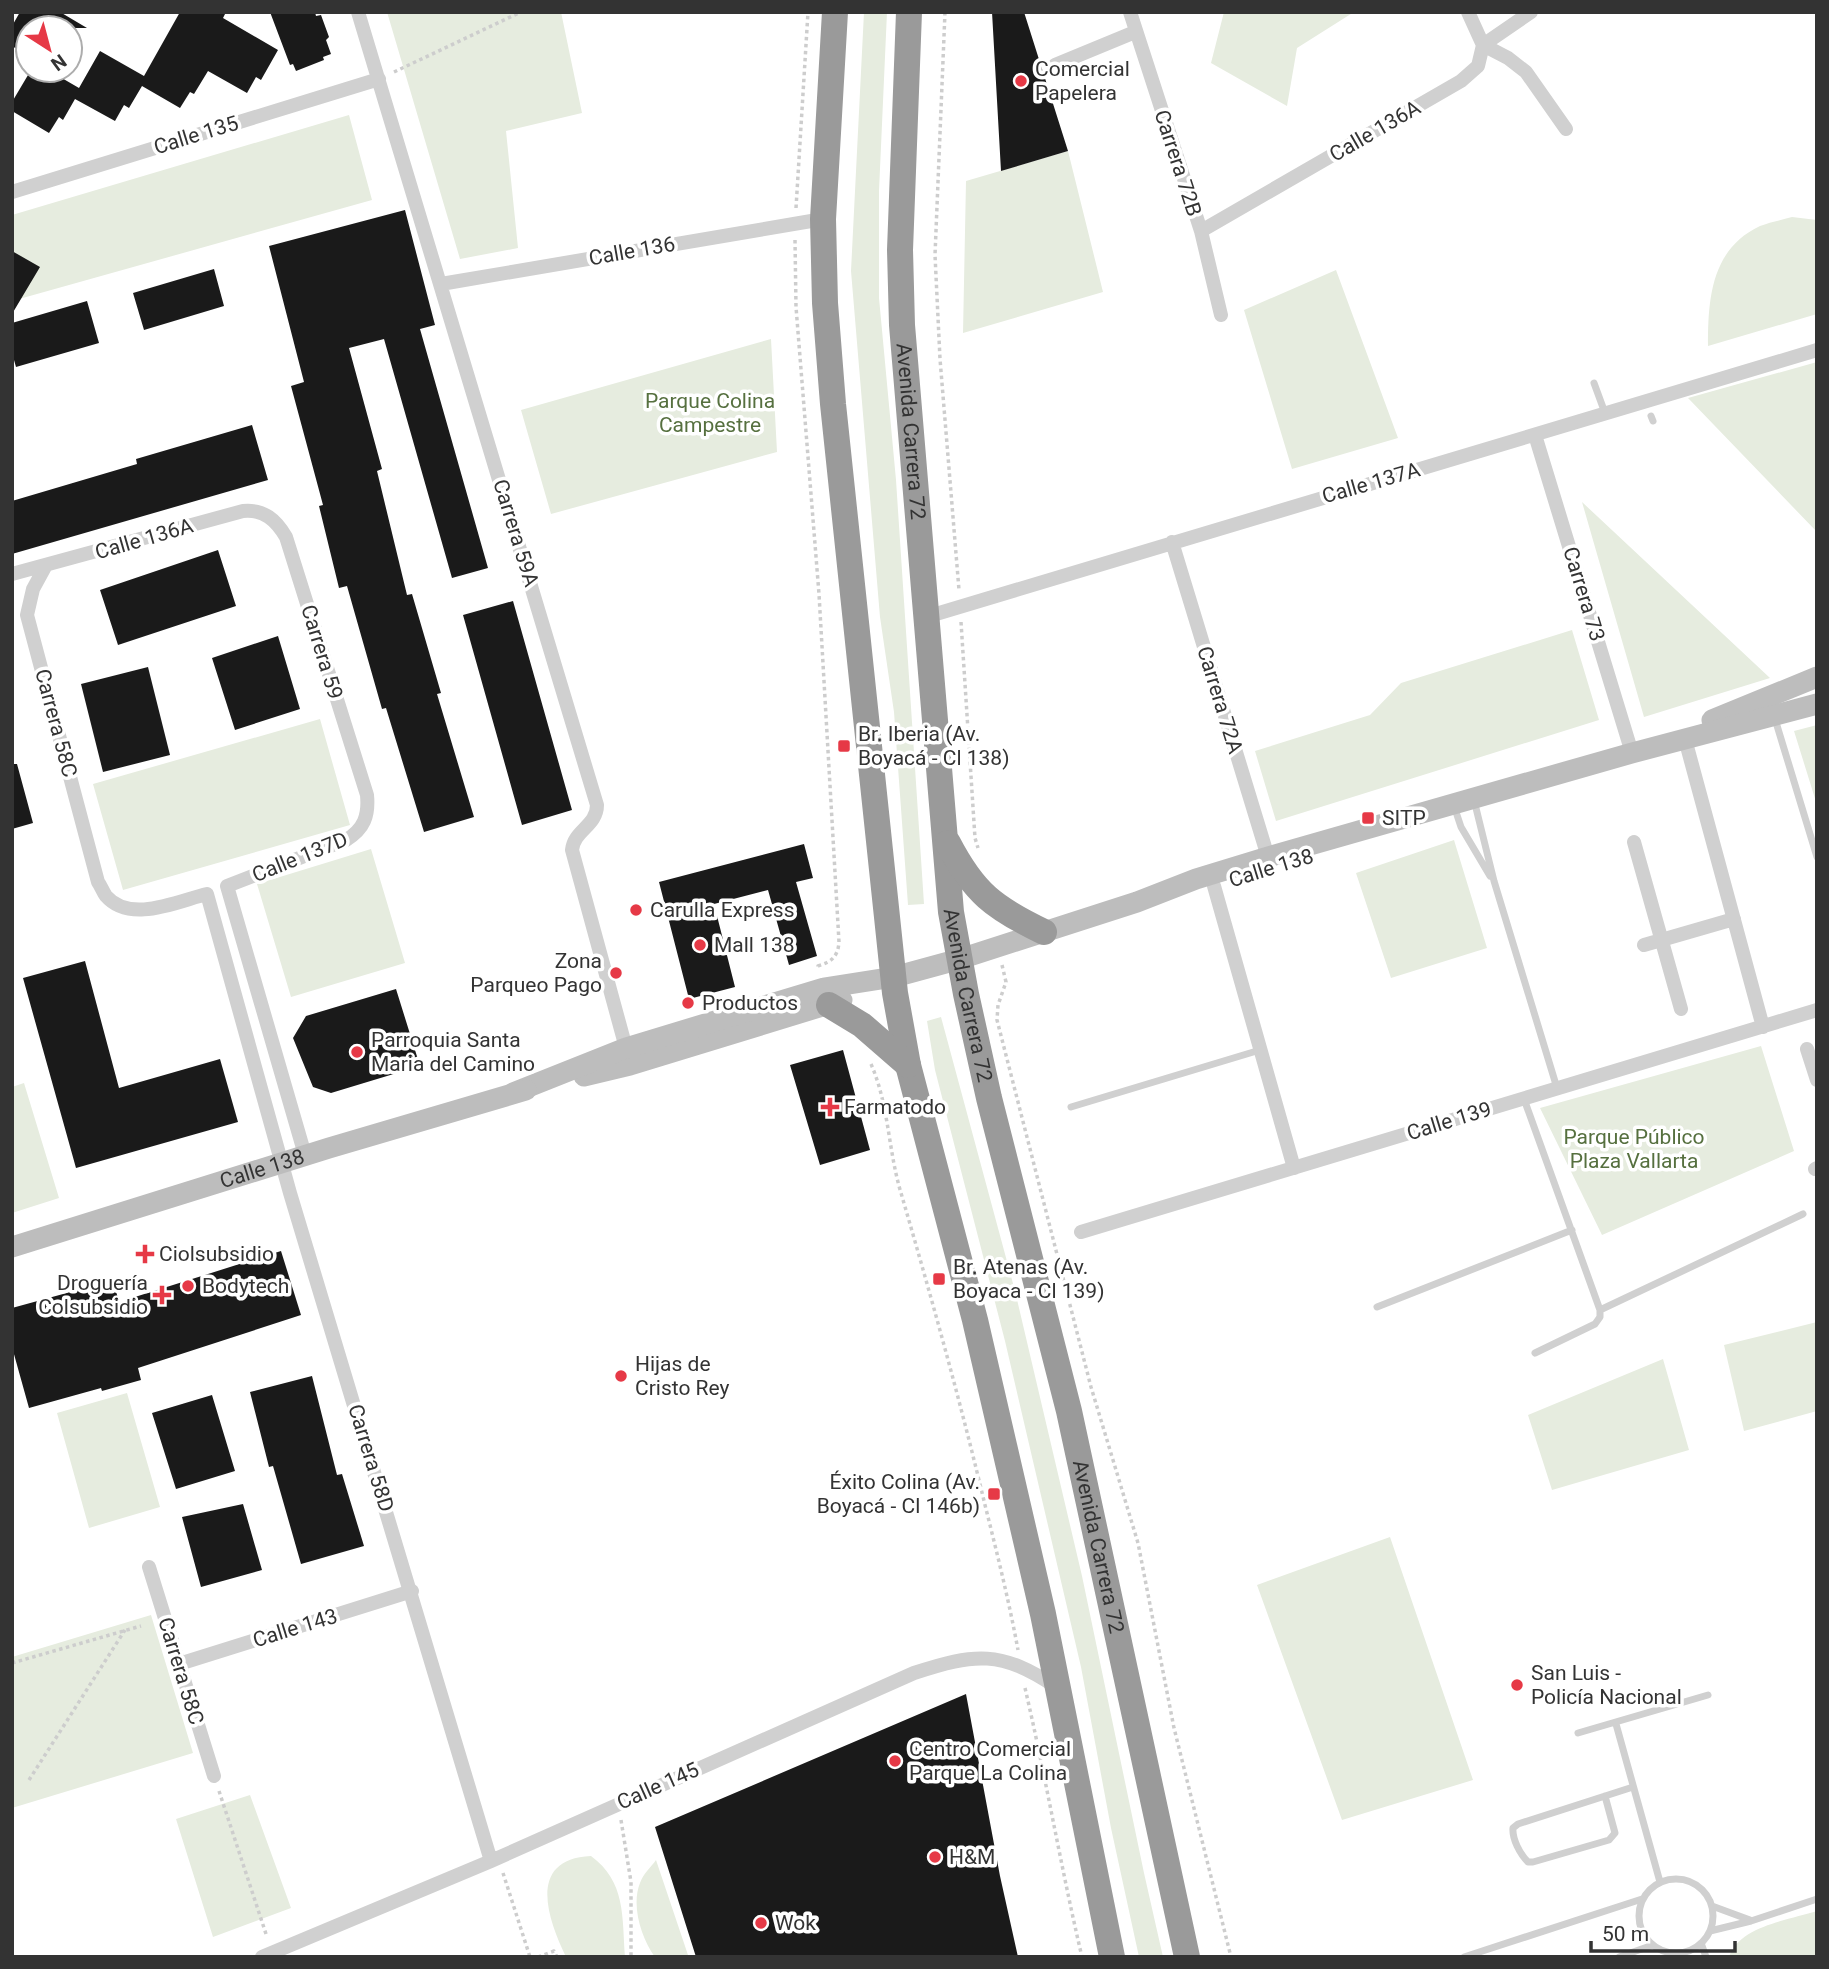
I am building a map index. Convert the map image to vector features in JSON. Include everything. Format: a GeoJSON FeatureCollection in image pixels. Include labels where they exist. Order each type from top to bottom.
{"type":"FeatureCollection","features":[{"type":"Feature","properties":{"kind":"highway"},"geometry":{"type":"LineString","coordinates":[[835,12],[823,219],[825,303],[833,404],[894,977],[908,1065],[975,1320],[1040,1601],[1112,1957]]}},
{"type":"Feature","properties":{"kind":"highway","name":"Avenida Carrera 72"},"geometry":{"type":"LineString","coordinates":[[909,12],[900,250],[902,324],[951,909],[989,1098],[1069,1411],[1187,1957]]}},
{"type":"Feature","properties":{"kind":"highway"},"geometry":{"type":"LineString","coordinates":[[944,834],[966,875],[980,892],[997,907],[1044,932]]}},
{"type":"Feature","properties":{"kind":"highway"},"geometry":{"type":"LineString","coordinates":[[829,1005],[862,1025],[908,1065]]}},
{"type":"Feature","properties":{"kind":"main road","name":"Calle 138"},"geometry":{"type":"LineString","coordinates":[[1632,752],[1817,677]]}},
{"type":"Feature","properties":{"kind":"main road","name":"Calle 138"},"geometry":{"type":"LineString","coordinates":[[513,1093],[626,1048],[824,988],[894,977],[960,959],[1268,857],[1401,821],[1632,752],[1817,704]]}},
{"type":"Feature","properties":{"kind":"main road","name":"Calle 138"},"geometry":{"type":"LineString","coordinates":[[1137,902],[1214,886],[1345,845],[1401,821]]}},
{"type":"Feature","properties":{"kind":"main road","name":"Calle 138"},"geometry":{"type":"LineString","coordinates":[[12,1247],[513,1093],[630,1065],[829,1005],[894,977]]}},
{"type":"Feature","properties":{"kind":"street","name":"Carrera 59A"},"geometry":{"type":"LineString","coordinates":[[358,12],[597,805],[594,821],[576,837],[572,850],[626,1048]]}},
{"type":"Feature","properties":{"kind":"street","name":"Carrera 72B"},"geometry":{"type":"LineString","coordinates":[[1130,12],[1201,231],[1222,315]]}},
{"type":"Feature","properties":{"kind":"street"},"geometry":{"type":"LineString","coordinates":[[1468,12],[1483,45],[1508,58],[1526,72],[1566,129]]}},
{"type":"Feature","properties":{"kind":"street","name":"Calle 136A"},"geometry":{"type":"LineString","coordinates":[[1201,231],[1461,81],[1478,65],[1483,45],[1531,12]]}},
{"type":"Feature","properties":{"kind":"street"},"geometry":{"type":"LineString","coordinates":[[1055,65],[1135,32]]}},
{"type":"Feature","properties":{"kind":"street","name":"Calle 135"},"geometry":{"type":"LineString","coordinates":[[12,192],[379,79]]}},
{"type":"Feature","properties":{"kind":"street","name":"Calle 136"},"geometry":{"type":"LineString","coordinates":[[441,284],[823,219]]}},
{"type":"Feature","properties":{"kind":"street","name":"Calle 137A"},"geometry":{"type":"LineString","coordinates":[[926,617],[1817,350]]}},
{"type":"Feature","properties":{"kind":"street","name":"Carrera 73"},"geometry":{"type":"LineString","coordinates":[[1535,435],[1632,752]]}},
{"type":"Feature","properties":{"kind":"street","name":"Carrera 59"},"geometry":{"type":"LineString","coordinates":[[243,511],[255,510],[273,519],[286,537],[367,795],[367,819]]}},
{"type":"Feature","properties":{"kind":"street","name":"Calle 136A"},"geometry":{"type":"LineString","coordinates":[[12,574],[243,511]]}},
{"type":"Feature","properties":{"kind":"street","name":"Carrera 72A"},"geometry":{"type":"LineString","coordinates":[[1172,542],[1268,857]]}},
{"type":"Feature","properties":{"kind":"street","name":"Carrera 58C"},"geometry":{"type":"LineString","coordinates":[[45,566],[33,589],[27,615],[98,882],[106,896],[118,906],[129,910],[147,909],[207,894]]}},
{"type":"Feature","properties":{"kind":"street"},"geometry":{"type":"LineString","coordinates":[[1685,739],[1763,1027]]}},
{"type":"Feature","properties":{"kind":"street","name":"Calle 137D"},"geometry":{"type":"LineString","coordinates":[[274,1047],[227,886],[346,840],[356,834],[367,819]]}},
{"type":"Feature","properties":{"kind":"street"},"geometry":{"type":"LineString","coordinates":[[1634,842],[1681,1009]]}},
{"type":"Feature","properties":{"kind":"street"},"geometry":{"type":"LineString","coordinates":[[1214,886],[1294,1168]]}},
{"type":"Feature","properties":{"kind":"street","name":"Carrera 58D"},"geometry":{"type":"LineString","coordinates":[[207,894],[290,1193],[495,1860]]}},
{"type":"Feature","properties":{"kind":"street"},"geometry":{"type":"LineString","coordinates":[[1644,945],[1734,919]]}},
{"type":"Feature","properties":{"kind":"street","name":"Calle 139"},"geometry":{"type":"LineString","coordinates":[[1080,1232],[1817,1010]]}},
{"type":"Feature","properties":{"kind":"street"},"geometry":{"type":"LineString","coordinates":[[253,1054],[274,1047],[305,1155]]}},
{"type":"Feature","properties":{"kind":"street"},"geometry":{"type":"LineString","coordinates":[[1807,1049],[1817,1080]]}},
{"type":"Feature","properties":{"kind":"street","name":"Carrera 58C"},"geometry":{"type":"LineString","coordinates":[[149,1567],[214,1776]]}},
{"type":"Feature","properties":{"kind":"street","name":"Calle 143"},"geometry":{"type":"LineString","coordinates":[[179,1664],[412,1591]]}},
{"type":"Feature","properties":{"kind":"street","name":"Calle 145"},"geometry":{"type":"LineString","coordinates":[[267,1954],[495,1860],[914,1673],[955,1660],[996,1659],[1020,1666],[1058,1688]]}},
{"type":"Feature","properties":{"kind":"lane"},"geometry":{"type":"LineString","coordinates":[[1594,383],[1605,413]]}},
{"type":"Feature","properties":{"kind":"lane"},"geometry":{"type":"LineString","coordinates":[[1774,715],[1817,857]]}},
{"type":"Feature","properties":{"kind":"lane"},"geometry":{"type":"LineString","coordinates":[[1474,799],[1494,881],[1557,1089]]}},
{"type":"Feature","properties":{"kind":"lane"},"geometry":{"type":"LineString","coordinates":[[1453,805],[1461,827],[1494,881]]}},
{"type":"Feature","properties":{"kind":"lane"},"geometry":{"type":"LineString","coordinates":[[1071,1107],[1260,1050]]}},
{"type":"Feature","properties":{"kind":"lane"},"geometry":{"type":"LineString","coordinates":[[1524,1099],[1600,1310],[1600,1317],[1595,1324],[1535,1353]]}},
{"type":"Feature","properties":{"kind":"lane"},"geometry":{"type":"LineString","coordinates":[[1600,1310],[1802,1214]]}},
{"type":"Feature","properties":{"kind":"lane"},"geometry":{"type":"LineString","coordinates":[[1377,1307],[1572,1230]]}},
{"type":"Feature","properties":{"kind":"lane"},"geometry":{"type":"LineString","coordinates":[[1578,1733],[1708,1695]]}},
{"type":"Feature","properties":{"kind":"lane"},"geometry":{"type":"LineString","coordinates":[[1616,1724],[1660,1882]]}},
{"type":"Feature","properties":{"kind":"lane"},"geometry":{"type":"LineString","coordinates":[[1605,1796],[1615,1826],[1615,1833],[1609,1840],[1533,1862],[1528,1862],[1523,1857],[1512,1834],[1513,1828],[1518,1824],[1605,1796],[1633,1787]]}},
{"type":"Feature","properties":{"kind":"lane"},"geometry":{"type":"LineString","coordinates":[[1673,1878],[1686,1879],[1698,1885],[1712,1906],[1710,1931],[1693,1949],[1675,1955],[1653,1945],[1644,1936],[1638,1912],[1642,1899],[1660,1882],[1673,1878]]}},
{"type":"Feature","properties":{"kind":"lane"},"geometry":{"type":"LineString","coordinates":[[1464,1957],[1642,1899]]}},
{"type":"Feature","properties":{"kind":"lane"},"geometry":{"type":"LineString","coordinates":[[1710,1931],[1751,1921],[1817,1899]]}},
{"type":"Feature","properties":{"kind":"lane"},"geometry":{"type":"LineString","coordinates":[[1712,1906],[1751,1921]]}},
{"type":"Feature","properties":{"kind":"lane"},"geometry":{"type":"LineString","coordinates":[[1701,1943],[1706,1957]]}},
{"type":"Feature","properties":{"kind":"lane"},"geometry":{"type":"LineString","coordinates":[[1619,1957],[1653,1945]]}},
{"type":"Feature","properties":{"kind":"path"},"geometry":{"type":"LineString","coordinates":[[379,79],[521,12]]}},
{"type":"Feature","properties":{"kind":"path"},"geometry":{"type":"LineString","coordinates":[[808,12],[795,222],[796,307],[819,594],[839,942],[833,959],[818,966]]}},
{"type":"Feature","properties":{"kind":"path"},"geometry":{"type":"LineString","coordinates":[[945,12],[935,256],[975,838],[980,855]]}},
{"type":"Feature","properties":{"kind":"path"},"geometry":{"type":"LineString","coordinates":[[1006,982],[998,1004],[997,1020],[1091,1387],[1138,1543],[1176,1739],[1231,1957]]}},
{"type":"Feature","properties":{"kind":"path"},"geometry":{"type":"LineString","coordinates":[[867,1057],[878,1081],[887,1120],[892,1163],[943,1339],[1013,1621],[1020,1666],[1044,1768],[1063,1875],[1082,1957]]}},
{"type":"Feature","properties":{"kind":"path"},"geometry":{"type":"LineString","coordinates":[[12,1663],[141,1626]]}},
{"type":"Feature","properties":{"kind":"path"},"geometry":{"type":"LineString","coordinates":[[29,1780],[125,1630]]}},
{"type":"Feature","properties":{"kind":"path"},"geometry":{"type":"LineString","coordinates":[[214,1776],[267,1954]]}},
{"type":"Feature","properties":{"kind":"path"},"geometry":{"type":"LineString","coordinates":[[619,1804],[631,1882],[631,1957]]}},
{"type":"Feature","properties":{"kind":"path"},"geometry":{"type":"LineString","coordinates":[[495,1860],[530,1957]]}},
{"type":"Feature","properties":{"kind":"path"},"geometry":{"type":"LineString","coordinates":[[538,1957],[554,1951],[557,1957]]}},
{"type":"Feature","properties":{"kind":"green space"},"geometry":{"type":"Polygon","coordinates":[[[387,12],[561,12],[582,113],[506,131],[518,248],[460,259],[387,12]]]}},
{"type":"Feature","properties":{"kind":"green space"},"geometry":{"type":"Polygon","coordinates":[[[864,12],[887,12],[879,191],[879,298],[896,480],[924,904],[908,905],[894,712],[880,617],[851,271],[864,12]]]}},
{"type":"Feature","properties":{"kind":"green space"},"geometry":{"type":"Polygon","coordinates":[[[1224,12],[1354,12],[1297,48],[1287,106],[1211,63],[1224,12]]]}},
{"type":"Feature","properties":{"kind":"green space"},"geometry":{"type":"Polygon","coordinates":[[[349,115],[372,200],[12,301],[12,215],[349,115]]]}},
{"type":"Feature","properties":{"kind":"green space"},"geometry":{"type":"Polygon","coordinates":[[[1068,151],[1103,292],[963,333],[966,181],[1068,151]]]}},
{"type":"Feature","properties":{"kind":"green space"},"geometry":{"type":"Polygon","coordinates":[[[1792,217],[1817,220],[1817,314],[1708,346],[1712,293],[1722,262],[1731,248],[1760,226],[1792,217]]]}},
{"type":"Feature","properties":{"kind":"green space"},"geometry":{"type":"Polygon","coordinates":[[[1336,270],[1398,438],[1292,469],[1244,310],[1336,270]]]}},
{"type":"Feature","properties":{"kind":"green space","name":"Parque Colina Campestre"},"geometry":{"type":"Polygon","coordinates":[[[771,339],[777,452],[551,514],[521,410],[771,339]]]}},
{"type":"Feature","properties":{"kind":"green space"},"geometry":{"type":"Polygon","coordinates":[[[1817,362],[1817,532],[1688,398],[1817,362]]]}},
{"type":"Feature","properties":{"kind":"green space"},"geometry":{"type":"Polygon","coordinates":[[[1582,502],[1770,678],[1644,717],[1582,502]]]}},
{"type":"Feature","properties":{"kind":"green space"},"geometry":{"type":"Polygon","coordinates":[[[1572,630],[1599,720],[1276,821],[1255,751],[1370,715],[1401,683],[1572,630]]]}},
{"type":"Feature","properties":{"kind":"green space"},"geometry":{"type":"Polygon","coordinates":[[[320,719],[350,825],[123,890],[93,784],[320,719]]]}},
{"type":"Feature","properties":{"kind":"green space"},"geometry":{"type":"Polygon","coordinates":[[[1817,725],[1817,805],[1794,731],[1817,725]]]}},
{"type":"Feature","properties":{"kind":"green space"},"geometry":{"type":"Polygon","coordinates":[[[1454,840],[1487,948],[1391,978],[1356,873],[1454,840]]]}},
{"type":"Feature","properties":{"kind":"green space"},"geometry":{"type":"Polygon","coordinates":[[[371,849],[405,963],[291,997],[257,884],[371,849]]]}},
{"type":"Feature","properties":{"kind":"green space"},"geometry":{"type":"Polygon","coordinates":[[[941,1017],[1015,1291],[1082,1576],[1163,1957],[1139,1957],[1111,1828],[1081,1667],[1005,1341],[935,1070],[927,1021],[941,1017]]]}},
{"type":"Feature","properties":{"kind":"green space","name":"Parque Público Plaza Vallarta"},"geometry":{"type":"Polygon","coordinates":[[[1761,1046],[1794,1151],[1602,1235],[1540,1108],[1761,1046]]]}},
{"type":"Feature","properties":{"kind":"green space"},"geometry":{"type":"Polygon","coordinates":[[[24,1083],[59,1198],[12,1213],[12,1087],[24,1083]]]}},
{"type":"Feature","properties":{"kind":"green space"},"geometry":{"type":"Polygon","coordinates":[[[1817,1322],[1817,1411],[1744,1431],[1724,1345],[1817,1322]]]}},
{"type":"Feature","properties":{"kind":"green space"},"geometry":{"type":"Polygon","coordinates":[[[1663,1359],[1689,1450],[1552,1490],[1528,1415],[1663,1359]]]}},
{"type":"Feature","properties":{"kind":"green space"},"geometry":{"type":"Polygon","coordinates":[[[127,1393],[160,1507],[89,1528],[57,1413],[127,1393]]]}},
{"type":"Feature","properties":{"kind":"green space"},"geometry":{"type":"Polygon","coordinates":[[[1390,1537],[1473,1780],[1342,1820],[1257,1585],[1390,1537]]]}},
{"type":"Feature","properties":{"kind":"green space"},"geometry":{"type":"Polygon","coordinates":[[[151,1615],[193,1753],[12,1808],[12,1657],[151,1615]]]}},
{"type":"Feature","properties":{"kind":"green space"},"geometry":{"type":"Polygon","coordinates":[[[250,1795],[291,1908],[213,1937],[176,1819],[250,1795]]]}},
{"type":"Feature","properties":{"kind":"green space"},"geometry":{"type":"Polygon","coordinates":[[[591,1856],[611,1877],[616,1889],[622,1914],[625,1957],[566,1957],[553,1925],[547,1893],[550,1879],[557,1868],[571,1860],[591,1856]]]}},
{"type":"Feature","properties":{"kind":"green space"},"geometry":{"type":"Polygon","coordinates":[[[656,1860],[688,1955],[686,1957],[655,1957],[645,1941],[637,1911],[637,1892],[643,1877],[656,1860]]]}},
{"type":"Feature","properties":{"kind":"green space"},"geometry":{"type":"Polygon","coordinates":[[[1817,1911],[1817,1957],[1729,1957],[1735,1946],[1754,1931],[1817,1911]]]}},
{"type":"Feature","properties":{"kind":"building"},"geometry":{"type":"Polygon","coordinates":[[[60,12],[63,14],[19,14],[60,12]]]}},
{"type":"Feature","properties":{"kind":"building"},"geometry":{"type":"Polygon","coordinates":[[[180,12],[226,12],[223,18],[278,50],[261,80],[256,77],[247,93],[208,71],[194,94],[190,92],[180,108],[142,86],[129,108],[124,105],[115,121],[75,99],[63,120],[59,117],[49,133],[12,111],[12,102],[23,84],[72,84],[79,88],[84,84],[100,51],[144,76],[180,12]]]}},
{"type":"Feature","properties":{"kind":"building"},"geometry":{"type":"Polygon","coordinates":[[[270,12],[315,12],[316,16],[321,15],[329,37],[326,40],[331,54],[323,57],[324,60],[296,71],[293,64],[290,65],[270,12]]]}},
{"type":"Feature","properties":{"kind":"building","name":"Comercial Papelera"},"geometry":{"type":"Polygon","coordinates":[[[992,12],[1024,12],[1068,151],[1001,171],[992,12]]]}},
{"type":"Feature","properties":{"kind":"building"},"geometry":{"type":"Polygon","coordinates":[[[14,22],[14,47],[12,46],[14,22]]]}},
{"type":"Feature","properties":{"kind":"building"},"geometry":{"type":"Polygon","coordinates":[[[405,210],[435,325],[420,329],[488,568],[452,578],[384,339],[349,348],[382,469],[377,471],[407,595],[412,594],[441,693],[437,694],[474,817],[424,832],[386,708],[382,709],[347,586],[339,588],[319,506],[323,505],[291,386],[304,382],[269,246],[405,210]]]}},
{"type":"Feature","properties":{"kind":"building"},"geometry":{"type":"Polygon","coordinates":[[[12,251],[40,267],[12,314],[12,251]]]}},
{"type":"Feature","properties":{"kind":"building"},"geometry":{"type":"Polygon","coordinates":[[[214,269],[224,306],[144,330],[133,293],[214,269]]]}},
{"type":"Feature","properties":{"kind":"building"},"geometry":{"type":"Polygon","coordinates":[[[87,301],[99,343],[16,367],[12,353],[12,323],[87,301]]]}},
{"type":"Feature","properties":{"kind":"building"},"geometry":{"type":"Polygon","coordinates":[[[252,425],[268,480],[12,554],[12,501],[137,464],[136,459],[252,425]]]}},
{"type":"Feature","properties":{"kind":"building"},"geometry":{"type":"Polygon","coordinates":[[[218,550],[236,606],[118,645],[100,590],[218,550]]]}},
{"type":"Feature","properties":{"kind":"building"},"geometry":{"type":"Polygon","coordinates":[[[513,601],[572,810],[522,825],[463,615],[513,601]]]}},
{"type":"Feature","properties":{"kind":"building"},"geometry":{"type":"Polygon","coordinates":[[[278,636],[300,709],[235,730],[212,658],[278,636]]]}},
{"type":"Feature","properties":{"kind":"building"},"geometry":{"type":"Polygon","coordinates":[[[148,667],[170,755],[103,772],[81,684],[148,667]]]}},
{"type":"Feature","properties":{"kind":"building"},"geometry":{"type":"Polygon","coordinates":[[[12,764],[17,764],[33,823],[12,829],[12,764]]]}},
{"type":"Feature","properties":{"kind":"building","name":"Mall 138"},"geometry":{"type":"Polygon","coordinates":[[[804,844],[813,878],[796,882],[817,956],[789,965],[768,890],[714,904],[735,987],[689,999],[659,882],[804,844]]]}},
{"type":"Feature","properties":{"kind":"building"},"geometry":{"type":"Polygon","coordinates":[[[85,961],[119,1088],[220,1059],[238,1122],[76,1168],[23,978],[85,961]]]}},
{"type":"Feature","properties":{"kind":"building","name":"Parroquia Santa Maria del Camino"},"geometry":{"type":"Polygon","coordinates":[[[396,989],[420,1066],[331,1093],[313,1087],[293,1038],[306,1016],[396,989]]]}},
{"type":"Feature","properties":{"kind":"building","name":"Farmatodo"},"geometry":{"type":"Polygon","coordinates":[[[843,1050],[870,1150],[820,1165],[790,1065],[843,1050]]]}},
{"type":"Feature","properties":{"kind":"building"},"geometry":{"type":"Polygon","coordinates":[[[281,1251],[301,1315],[138,1368],[141,1380],[29,1408],[12,1347],[12,1308],[74,1291],[73,1288],[112,1277],[119,1302],[281,1251]]]}},
{"type":"Feature","properties":{"kind":"building"},"geometry":{"type":"Polygon","coordinates":[[[312,1376],[337,1475],[342,1474],[364,1546],[301,1564],[273,1466],[269,1467],[250,1392],[312,1376]]]}},
{"type":"Feature","properties":{"kind":"building"},"geometry":{"type":"Polygon","coordinates":[[[212,1395],[235,1471],[176,1489],[152,1413],[212,1395]]]}},
{"type":"Feature","properties":{"kind":"building"},"geometry":{"type":"Polygon","coordinates":[[[243,1504],[262,1570],[201,1587],[182,1517],[243,1504]]]}},
{"type":"Feature","properties":{"kind":"building","name":"Centro Comercial Parque La Colina"},"geometry":{"type":"Polygon","coordinates":[[[966,1694],[1018,1957],[696,1957],[655,1827],[966,1694]]]}},
{"type":"Feature","properties":{"kind":"place","name":"Comercial Papelera"},"geometry":{"type":"Point","coordinates":[1021,81]}},
{"type":"Feature","properties":{"kind":"place","name":"Br. Iberia (Av. Boyacá - Cl 138)"},"geometry":{"type":"Point","coordinates":[844,746]}},
{"type":"Feature","properties":{"kind":"place","name":"SITP"},"geometry":{"type":"Point","coordinates":[1368,818]}},
{"type":"Feature","properties":{"kind":"place","name":"Carulla Express"},"geometry":{"type":"Point","coordinates":[636,910]}},
{"type":"Feature","properties":{"kind":"place","name":"Mall 138"},"geometry":{"type":"Point","coordinates":[700,945]}},
{"type":"Feature","properties":{"kind":"place","name":"Zona Parqueo Pago"},"geometry":{"type":"Point","coordinates":[616,973]}},
{"type":"Feature","properties":{"kind":"place","name":"Productos"},"geometry":{"type":"Point","coordinates":[688,1003]}},
{"type":"Feature","properties":{"kind":"place","name":"Parroquia Santa Maria del Camino"},"geometry":{"type":"Point","coordinates":[357,1052]}},
{"type":"Feature","properties":{"kind":"place","name":"Farmatodo"},"geometry":{"type":"Point","coordinates":[830,1107]}},
{"type":"Feature","properties":{"kind":"place","name":"Ciolsubsidio"},"geometry":{"type":"Point","coordinates":[145,1254]}},
{"type":"Feature","properties":{"kind":"place","name":"Br. Atenas (Av. Boyaca - Cl 139)"},"geometry":{"type":"Point","coordinates":[939,1279]}},
{"type":"Feature","properties":{"kind":"place","name":"Bodytech"},"geometry":{"type":"Point","coordinates":[188,1286]}},
{"type":"Feature","properties":{"kind":"place","name":"Droguería Colsubsidio"},"geometry":{"type":"Point","coordinates":[162,1295]}},
{"type":"Feature","properties":{"kind":"place","name":"Hijas de Cristo Rey"},"geometry":{"type":"Point","coordinates":[621,1376]}},
{"type":"Feature","properties":{"kind":"place","name":"Éxito Colina (Av. Boyacá - Cl 146b)"},"geometry":{"type":"Point","coordinates":[994,1494]}},
{"type":"Feature","properties":{"kind":"place","name":"San Luis - Policía Nacional"},"geometry":{"type":"Point","coordinates":[1517,1685]}},
{"type":"Feature","properties":{"kind":"place","name":"Centro Comercial Parque La Colina"},"geometry":{"type":"Point","coordinates":[895,1761]}},
{"type":"Feature","properties":{"kind":"place","name":"H&M"},"geometry":{"type":"Point","coordinates":[935,1857]}},
{"type":"Feature","properties":{"kind":"place","name":"Wok"},"geometry":{"type":"Point","coordinates":[761,1923]}}]}
